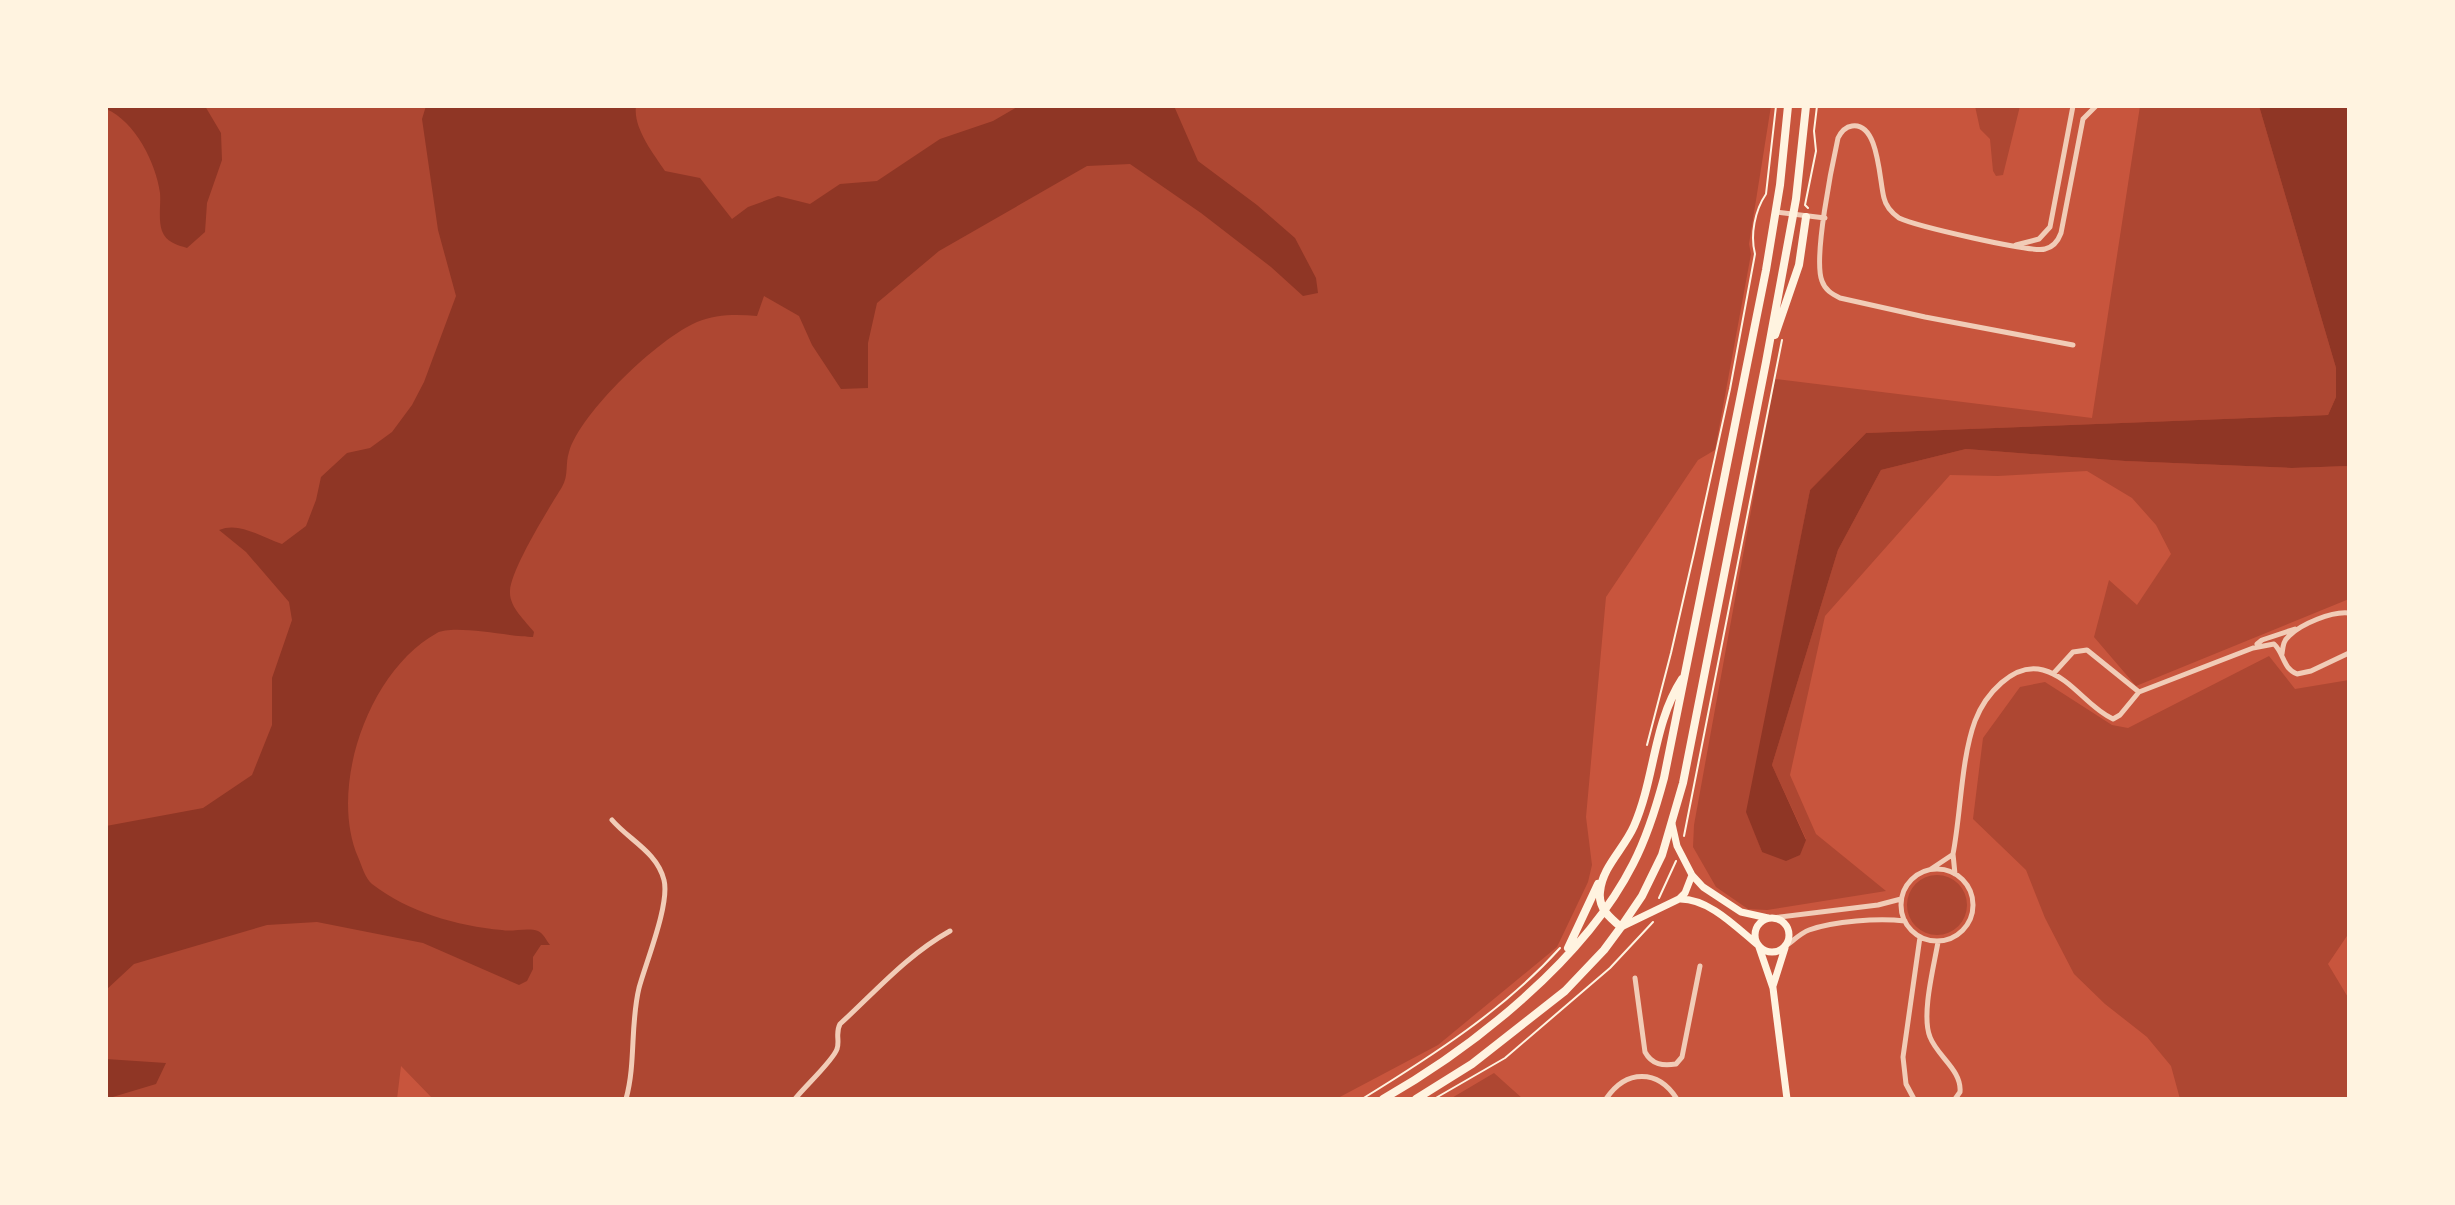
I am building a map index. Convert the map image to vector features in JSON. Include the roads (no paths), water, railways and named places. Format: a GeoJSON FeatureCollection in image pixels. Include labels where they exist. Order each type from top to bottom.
{"type":"FeatureCollection","features":[{"type":"Feature","properties":{"kind":"main road"},"geometry":{"type":"LineString","coordinates":[[1383,1099],[1487,1028],[1528,993],[1603,909],[1632,865],[1649,826],[1664,778],[1755,328],[1776,212],[1788,106]]}},
{"type":"Feature","properties":{"kind":"main road"},"geometry":{"type":"LineString","coordinates":[[1416,1099],[1472,1064],[1542,1011],[1582,973],[1621,927],[1650,880],[1672,824],[1766,362],[1793,215],[1806,106]]}},
{"type":"Feature","properties":{"kind":"main road"},"geometry":{"type":"LineString","coordinates":[[1766,362],[1796,275],[1808,217]]}},
{"type":"Feature","properties":{"kind":"main road"},"geometry":{"type":"LineString","coordinates":[[1564,956],[1605,873],[1633,827],[1665,709],[1685,675]]}},
{"type":"Feature","properties":{"kind":"main road"},"geometry":{"type":"LineString","coordinates":[[1672,824],[1674,838],[1692,875],[1725,904],[1741,912],[1784,922],[1788,927],[1789,939],[1773,988]]}},
{"type":"Feature","properties":{"kind":"main road"},"geometry":{"type":"LineString","coordinates":[[1605,873],[1599,896],[1603,909],[1621,927]]}},
{"type":"Feature","properties":{"kind":"main road"},"geometry":{"type":"LineString","coordinates":[[1621,927],[1679,899],[1685,893],[1692,875]]}},
{"type":"Feature","properties":{"kind":"main road"},"geometry":{"type":"LineString","coordinates":[[1679,899],[1704,905],[1772,953],[1786,946]]}},
{"type":"Feature","properties":{"kind":"main road"},"geometry":{"type":"LineString","coordinates":[[1770,918],[1757,927],[1755,937],[1773,988],[1787,1099]]}},
{"type":"Feature","properties":{"kind":"street"},"geometry":{"type":"LineString","coordinates":[[2013,245],[2039,239],[2050,227],[2073,106]]}},
{"type":"Feature","properties":{"kind":"street"},"geometry":{"type":"LineString","coordinates":[[2073,345],[1840,298],[1822,282],[1820,254],[1838,138],[1846,128],[1857,126],[1864,129],[1873,142],[1884,199],[1891,212],[1899,218],[2026,250],[2049,248],[2058,241],[2083,119],[2096,106]]}},
{"type":"Feature","properties":{"kind":"street"},"geometry":{"type":"LineString","coordinates":[[1776,212],[1825,218]]}},
{"type":"Feature","properties":{"kind":"street"},"geometry":{"type":"LineString","coordinates":[[1803,235],[1822,238]]}},
{"type":"Feature","properties":{"kind":"street"},"geometry":{"type":"LineString","coordinates":[[2253,648],[2262,640],[2288,630],[2339,613],[2349,613]]}},
{"type":"Feature","properties":{"kind":"street"},"geometry":{"type":"LineString","coordinates":[[2282,655],[2286,639],[2299,628]]}},
{"type":"Feature","properties":{"kind":"street"},"geometry":{"type":"LineString","coordinates":[[1955,874],[1953,854],[1972,733],[1981,709],[2012,675],[2031,669],[2053,674],[2113,719],[2139,692],[2253,648],[2274,644],[2287,668],[2297,674],[2347,655]]}},
{"type":"Feature","properties":{"kind":"street"},"geometry":{"type":"LineString","coordinates":[[2053,674],[2073,652],[2087,650],[2139,692]]}},
{"type":"Feature","properties":{"kind":"street"},"geometry":{"type":"LineString","coordinates":[[612,820],[649,854],[661,871],[665,885],[638,992],[633,1061],[626,1099]]}},
{"type":"Feature","properties":{"kind":"street"},"geometry":{"type":"LineString","coordinates":[[1930,869],[1955,874],[1972,894],[1972,915],[1961,933],[1938,942],[1920,937],[1905,921],[1901,899],[1911,880],[1953,854]]}},
{"type":"Feature","properties":{"kind":"street"},"geometry":{"type":"LineString","coordinates":[[1770,918],[1878,905],[1901,899]]}},
{"type":"Feature","properties":{"kind":"street"},"geometry":{"type":"LineString","coordinates":[[1786,946],[1809,930],[1821,927],[1880,920],[1905,921]]}},
{"type":"Feature","properties":{"kind":"street"},"geometry":{"type":"LineString","coordinates":[[795,1099],[837,1049],[836,1034],[840,1024],[910,956],[950,931]]}},
{"type":"Feature","properties":{"kind":"street"},"geometry":{"type":"LineString","coordinates":[[1914,1099],[1906,1084],[1903,1057],[1920,937]]}},
{"type":"Feature","properties":{"kind":"street"},"geometry":{"type":"LineString","coordinates":[[1938,942],[1927,1027],[1935,1047],[1959,1081],[1960,1092],[1955,1099]]}},
{"type":"Feature","properties":{"kind":"street"},"geometry":{"type":"LineString","coordinates":[[1635,978],[1645,1052],[1660,1065],[1676,1064],[1682,1057],[1700,966]]}},
{"type":"Feature","properties":{"kind":"street"},"geometry":{"type":"LineString","coordinates":[[1657,1079],[1660,1065]]}},
{"type":"Feature","properties":{"kind":"street"},"geometry":{"type":"LineString","coordinates":[[1606,1099],[1621,1082],[1632,1077],[1657,1079],[1668,1086],[1677,1099]]}}]}
